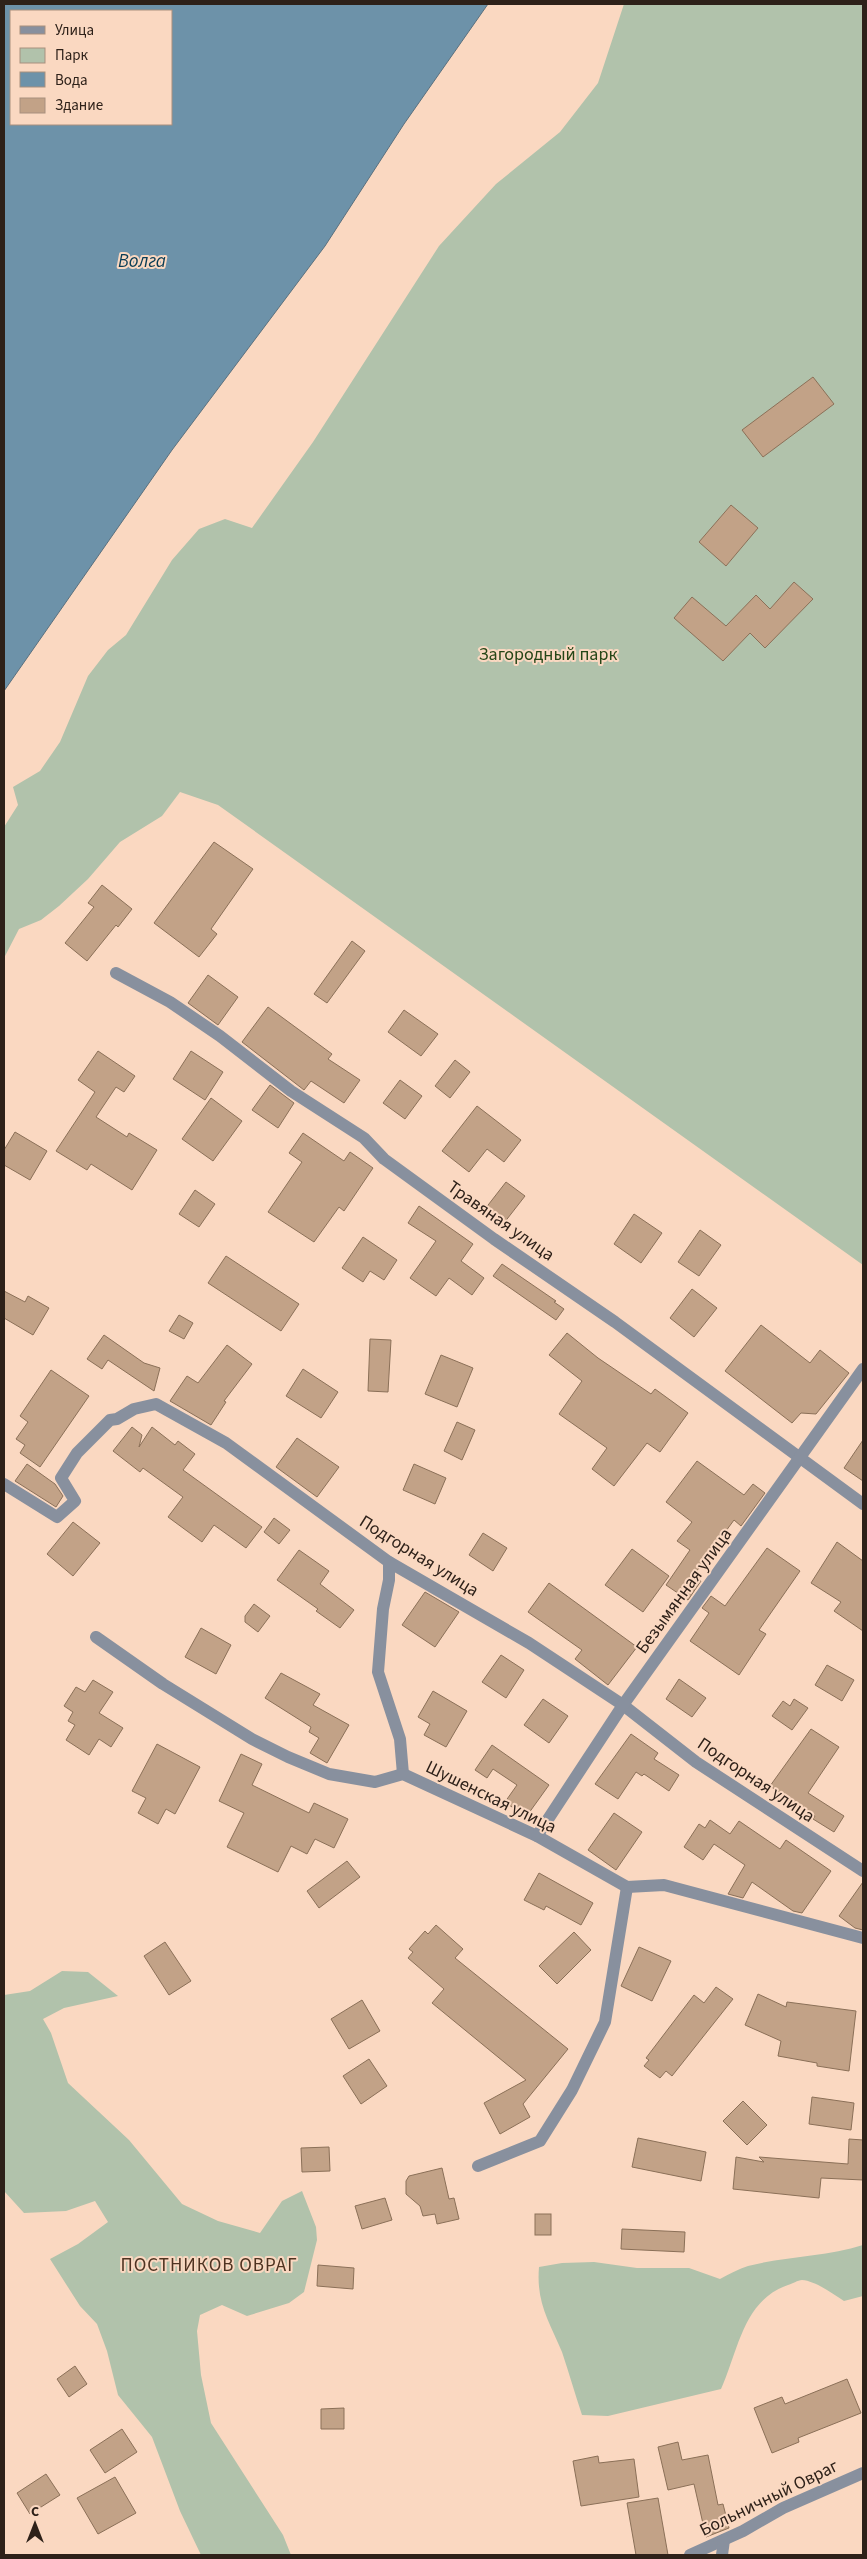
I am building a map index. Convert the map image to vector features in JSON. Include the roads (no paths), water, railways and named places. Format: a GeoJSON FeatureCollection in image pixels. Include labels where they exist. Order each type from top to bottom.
{"type":"FeatureCollection","features":[{"type":"Feature","properties":{"kind":"street","name":"Травяная улица"},"geometry":{"type":"LineString","coordinates":[[116,973],[170,1002],[220,1036],[291,1091],[364,1138],[384,1160],[494,1239],[615,1322],[863,1504]]}},
{"type":"Feature","properties":{"kind":"street","name":"Безымянная улица"},"geometry":{"type":"LineString","coordinates":[[537,1836],[623,1705],[863,1369]]}},
{"type":"Feature","properties":{"kind":"street","name":"Подгорная улица"},"geometry":{"type":"LineString","coordinates":[[4,1484],[57,1517],[75,1501],[61,1478],[77,1453],[110,1420],[117,1419],[134,1409],[156,1404],[226,1443],[389,1562],[530,1642],[623,1705],[696,1762],[863,1871]]}},
{"type":"Feature","properties":{"kind":"street"},"geometry":{"type":"LineString","coordinates":[[389,1562],[389,1580],[384,1609],[378,1672],[400,1739],[403,1774]]}},
{"type":"Feature","properties":{"kind":"street","name":"Шушенская улица"},"geometry":{"type":"LineString","coordinates":[[96,1637],[163,1684],[236,1729],[288,1757],[329,1774],[375,1782],[403,1774],[537,1836],[627,1887]]}},
{"type":"Feature","properties":{"kind":"street"},"geometry":{"type":"LineString","coordinates":[[478,2166],[540,2141],[572,2090],[605,2022],[627,1887],[664,1885],[863,1938]]}},
{"type":"Feature","properties":{"kind":"street","name":"Больничный Овраг"},"geometry":{"type":"LineString","coordinates":[[690,2555],[724,2540],[783,2508],[863,2473]]}},
{"type":"Feature","properties":{"kind":"street"},"geometry":{"type":"LineString","coordinates":[[722,2555],[724,2540]]}},
{"type":"Feature","properties":{"kind":"water","name":"Волга"},"geometry":{"type":"Polygon","coordinates":[[[4,4],[488,4],[404,124],[325,246],[172,450],[4,691],[4,4]]]}},
{"type":"Feature","properties":{"kind":"district","name":"ПОСТНИКОВ ОВРАГ"},"geometry":{"type":"Point","coordinates":[209,2265]}},
{"type":"Feature","properties":{"kind":"park label","name":"Загородный парк"},"geometry":{"type":"Point","coordinates":[548,654]}}]}
